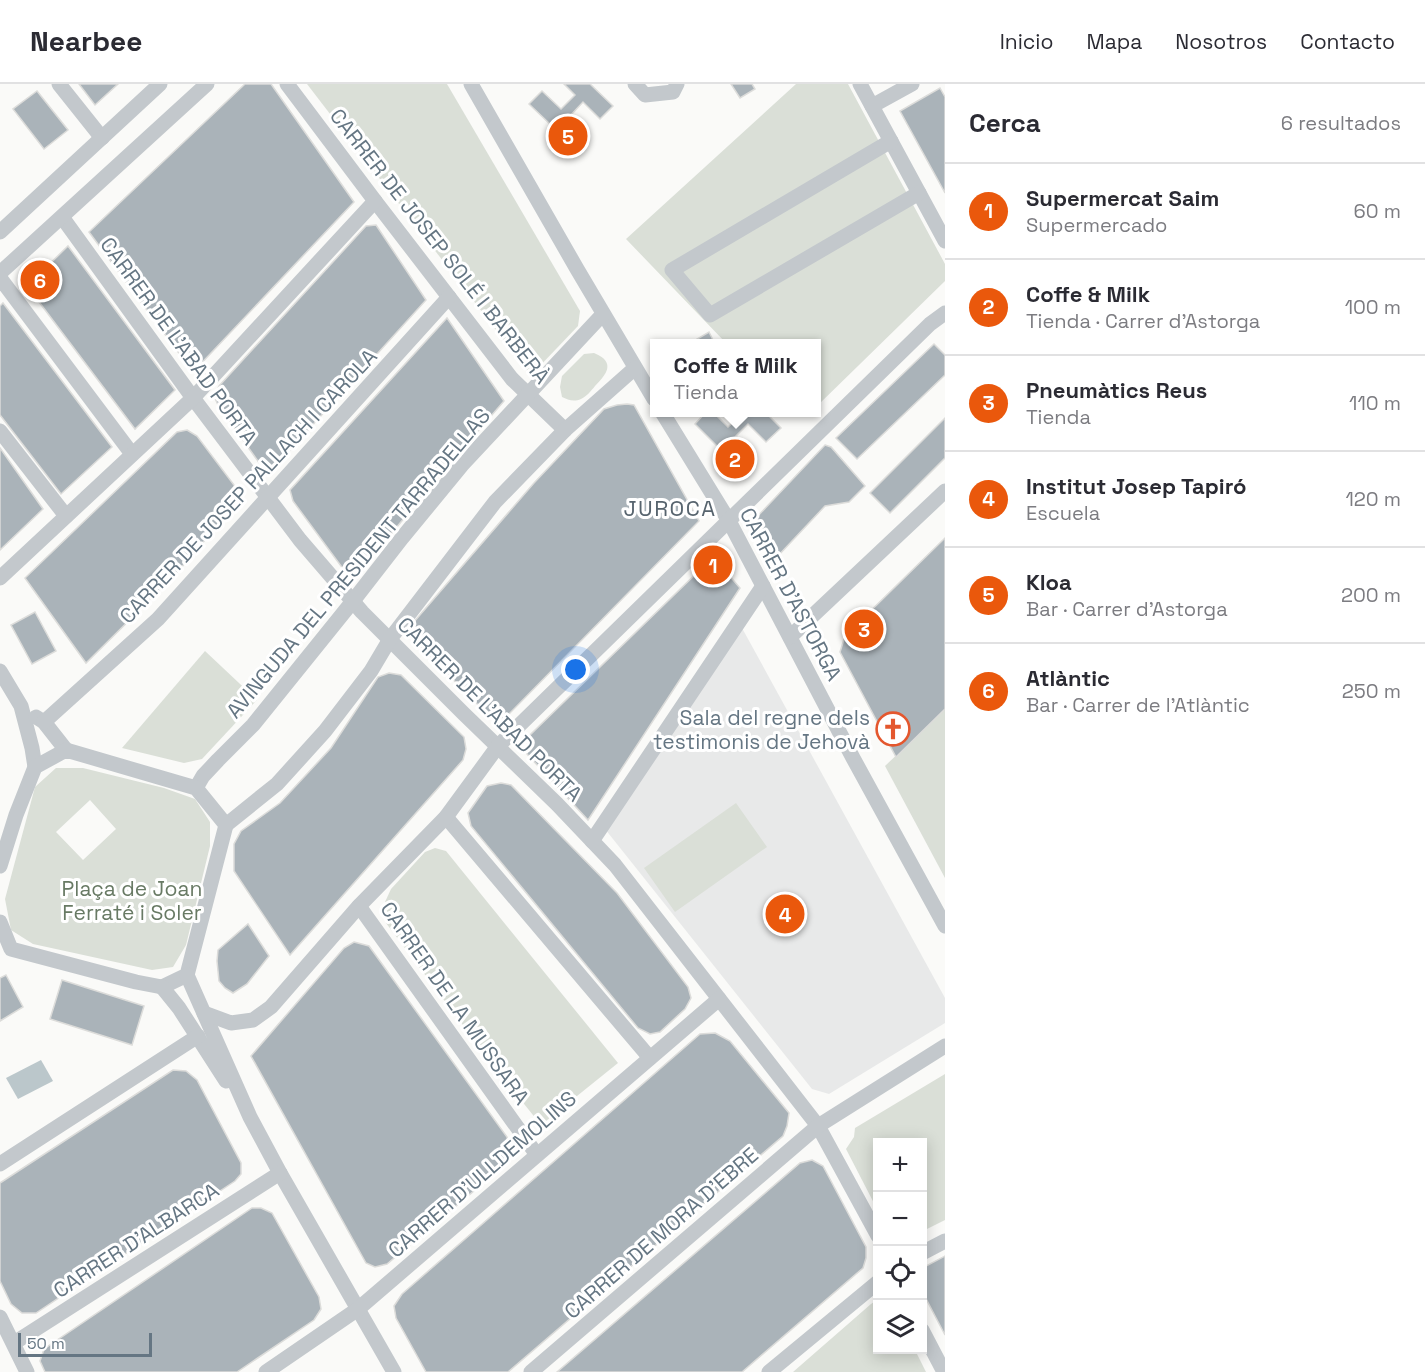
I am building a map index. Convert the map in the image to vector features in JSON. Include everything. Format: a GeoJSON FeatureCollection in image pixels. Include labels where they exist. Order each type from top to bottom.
{"type":"FeatureCollection","features":[{"type":"Feature","properties":{"kind":"street"},"geometry":{"type":"LineString","coordinates":[[59,84],[102,138]]}},
{"type":"Feature","properties":{"kind":"street"},"geometry":{"type":"LineString","coordinates":[[0,232],[160,84]]}},
{"type":"Feature","properties":{"kind":"street"},"geometry":{"type":"LineString","coordinates":[[0,273],[207,84]]}},
{"type":"Feature","properties":{"kind":"street","name":"CARRER DE JOSEP SOLÉ I BARBERÀ"},"geometry":{"type":"LineString","coordinates":[[287,84],[512,379],[566,430]]}},
{"type":"Feature","properties":{"kind":"street"},"geometry":{"type":"LineString","coordinates":[[471,84],[650,392]]}},
{"type":"Feature","properties":{"kind":"street"},"geometry":{"type":"LineString","coordinates":[[635,84],[645,95],[673,92],[677,84]]}},
{"type":"Feature","properties":{"kind":"street"},"geometry":{"type":"LineString","coordinates":[[860,84],[945,241]]}},
{"type":"Feature","properties":{"kind":"street"},"geometry":{"type":"LineString","coordinates":[[872,106],[912,84]]}},
{"type":"Feature","properties":{"kind":"street"},"geometry":{"type":"LineString","coordinates":[[891,141],[672,270],[710,315],[919,193]]}},
{"type":"Feature","properties":{"kind":"street"},"geometry":{"type":"LineString","coordinates":[[0,578],[193,398],[375,201]]}},
{"type":"Feature","properties":{"kind":"street","name":"CARRER DE L'ABAD PORTA"},"geometry":{"type":"LineString","coordinates":[[62,217],[193,398],[300,540],[353,601],[557,804],[615,865],[818,1126],[873,1227]]}},
{"type":"Feature","properties":{"kind":"street"},"geometry":{"type":"LineString","coordinates":[[0,278],[132,454]]}},
{"type":"Feature","properties":{"kind":"street","name":"CARRER DE JOSEP PALLACH I CAROLA"},"geometry":{"type":"LineString","coordinates":[[44,722],[158,619],[449,297]]}},
{"type":"Feature","properties":{"kind":"street"},"geometry":{"type":"LineString","coordinates":[[204,1013],[231,1023],[253,1020],[271,1007],[359,906],[446,817],[498,746],[930,324],[945,312]]}},
{"type":"Feature","properties":{"kind":"street","name":"AVINGUDA DEL PRESIDENT TARRADELLAS"},"geometry":{"type":"LineString","coordinates":[[196,788],[210,768],[253,726],[462,465],[603,314]]}},
{"type":"Feature","properties":{"kind":"street"},"geometry":{"type":"LineString","coordinates":[[930,324],[945,318]]}},
{"type":"Feature","properties":{"kind":"street"},"geometry":{"type":"LineString","coordinates":[[394,1372],[250,1117],[187,975],[226,825],[277,784],[325,731],[371,671],[390,639],[495,502],[566,430],[635,368]]}},
{"type":"Feature","properties":{"kind":"street","name":"CARRER D'ASTORGA"},"geometry":{"type":"LineString","coordinates":[[665,417],[729,521],[945,926]]}},
{"type":"Feature","properties":{"kind":"street"},"geometry":{"type":"LineString","coordinates":[[0,431],[66,516]]}},
{"type":"Feature","properties":{"kind":"street"},"geometry":{"type":"LineString","coordinates":[[790,637],[945,491]]}},
{"type":"Feature","properties":{"kind":"street"},"geometry":{"type":"LineString","coordinates":[[592,841],[763,586]]}},
{"type":"Feature","properties":{"kind":"street"},"geometry":{"type":"LineString","coordinates":[[0,671],[21,706],[35,767],[16,815],[0,866]]}},
{"type":"Feature","properties":{"kind":"street"},"geometry":{"type":"LineString","coordinates":[[21,706],[44,722],[66,750],[196,788],[226,825]]}},
{"type":"Feature","properties":{"kind":"street"},"geometry":{"type":"LineString","coordinates":[[35,767],[66,750]]}},
{"type":"Feature","properties":{"kind":"street"},"geometry":{"type":"LineString","coordinates":[[446,817],[650,1058]]}},
{"type":"Feature","properties":{"kind":"street","name":"CARRER DE LA MUSSARA"},"geometry":{"type":"LineString","coordinates":[[359,906],[537,1155]]}},
{"type":"Feature","properties":{"kind":"street"},"geometry":{"type":"LineString","coordinates":[[0,922],[5,952],[162,987],[187,975]]}},
{"type":"Feature","properties":{"kind":"street"},"geometry":{"type":"LineString","coordinates":[[162,987],[198,1036],[250,1117]]}},
{"type":"Feature","properties":{"kind":"street","name":"CARRER D'ULLDEMOLINS"},"geometry":{"type":"LineString","coordinates":[[266,1372],[358,1309],[719,999]]}},
{"type":"Feature","properties":{"kind":"street"},"geometry":{"type":"LineString","coordinates":[[0,1164],[198,1036]]}},
{"type":"Feature","properties":{"kind":"street","name":"CARRER DE MORA D'EBRE"},"geometry":{"type":"LineString","coordinates":[[531,1372],[818,1126],[945,1046]]}},
{"type":"Feature","properties":{"kind":"street","name":"CARRER D'ALBARCA"},"geometry":{"type":"LineString","coordinates":[[14,1343],[280,1173]]}},
{"type":"Feature","properties":{"kind":"street"},"geometry":{"type":"LineString","coordinates":[[927,1251],[945,1241]]}},
{"type":"Feature","properties":{"kind":"street"},"geometry":{"type":"LineString","coordinates":[[769,1372],[873,1286]]}},
{"type":"Feature","properties":{"kind":"street"},"geometry":{"type":"LineString","coordinates":[[0,1317],[27,1372]]}},
{"type":"Feature","properties":{"kind":"street"},"geometry":{"type":"LineString","coordinates":[[927,1340],[944,1372]]}},
{"type":"Feature","properties":{"kind":"shaded area"},"geometry":{"type":"Polygon","coordinates":[[[742,628],[945,998],[945,1023],[829,1094],[812,1089],[605,829],[742,628]]]}},
{"type":"Feature","properties":{"kind":"shaded area"},"geometry":{"type":"Polygon","coordinates":[[[41,1060],[53,1081],[18,1099],[6,1078],[41,1060]]]}},
{"type":"Feature","properties":{"kind":"green space"},"geometry":{"type":"Polygon","coordinates":[[[307,84],[447,84],[580,311],[578,326],[536,370],[529,373],[307,84]]]}},
{"type":"Feature","properties":{"kind":"green space"},"geometry":{"type":"Polygon","coordinates":[[[796,84],[848,84],[945,264],[945,281],[821,402],[821,339],[722,339],[626,239],[796,84]]]}},
{"type":"Feature","properties":{"kind":"green space"},"geometry":{"type":"Polygon","coordinates":[[[594,353],[605,360],[606,373],[581,399],[571,400],[562,397],[560,387],[562,376],[584,354],[594,353]]]}},
{"type":"Feature","properties":{"kind":"green space"},"geometry":{"type":"Polygon","coordinates":[[[205,651],[257,700],[202,759],[184,763],[122,748],[205,651]]]}},
{"type":"Feature","properties":{"kind":"green space"},"geometry":{"type":"Polygon","coordinates":[[[945,709],[945,878],[885,766],[945,709]]]}},
{"type":"Feature","properties":{"kind":"green space","name":"Plaça de Joan Ferraté i Soler"},"geometry":{"type":"Polygon","coordinates":[[[56,768],[83,768],[164,788],[195,799],[210,822],[210,846],[186,945],[173,967],[152,970],[33,944],[11,930],[5,899],[35,787],[56,768]],[[90,800],[56,832],[83,860],[116,829],[90,800]]]}},
{"type":"Feature","properties":{"kind":"green space"},"geometry":{"type":"Polygon","coordinates":[[[736,803],[767,847],[675,912],[644,868],[736,803]]]}},
{"type":"Feature","properties":{"kind":"green space"},"geometry":{"type":"Polygon","coordinates":[[[435,848],[446,851],[618,1063],[541,1125],[386,923],[385,902],[391,889],[425,852],[435,848]]]}},
{"type":"Feature","properties":{"kind":"green space"},"geometry":{"type":"Polygon","coordinates":[[[945,1074],[945,1220],[927,1229],[927,1138],[873,1138],[873,1201],[846,1149],[854,1137],[855,1128],[945,1074]]]}},
{"type":"Feature","properties":{"kind":"green space"},"geometry":{"type":"Polygon","coordinates":[[[873,1303],[873,1354],[917,1354],[926,1372],[793,1372],[873,1303]]]}},
{"type":"Feature","properties":{"kind":"building"},"geometry":{"type":"Polygon","coordinates":[[[79,84],[118,84],[95,105],[79,84]]]}},
{"type":"Feature","properties":{"kind":"building"},"geometry":{"type":"Polygon","coordinates":[[[245,84],[271,84],[354,202],[193,372],[89,232],[245,84]]]}},
{"type":"Feature","properties":{"kind":"building"},"geometry":{"type":"Polygon","coordinates":[[[564,84],[590,84],[613,106],[600,119],[583,102],[570,116],[587,132],[574,147],[529,104],[542,91],[561,109],[575,95],[564,84]]]}},
{"type":"Feature","properties":{"kind":"building"},"geometry":{"type":"Polygon","coordinates":[[[731,84],[752,84],[755,89],[740,98],[731,84]]]}},
{"type":"Feature","properties":{"kind":"building"},"geometry":{"type":"Polygon","coordinates":[[[940,88],[945,97],[945,193],[900,111],[940,88]]]}},
{"type":"Feature","properties":{"kind":"building"},"geometry":{"type":"Polygon","coordinates":[[[37,91],[68,130],[44,149],[13,109],[37,91]]]}},
{"type":"Feature","properties":{"kind":"building"},"geometry":{"type":"Polygon","coordinates":[[[376,225],[426,300],[280,461],[269,469],[260,464],[214,396],[219,386],[366,226],[376,225]]]}},
{"type":"Feature","properties":{"kind":"building"},"geometry":{"type":"Polygon","coordinates":[[[68,246],[175,390],[135,429],[27,286],[68,246]]]}},
{"type":"Feature","properties":{"kind":"building"},"geometry":{"type":"Polygon","coordinates":[[[3,303],[112,447],[61,494],[0,415],[0,306],[3,303]]]}},
{"type":"Feature","properties":{"kind":"building"},"geometry":{"type":"Polygon","coordinates":[[[447,318],[504,401],[359,573],[351,574],[341,566],[293,501],[290,490],[447,318]]]}},
{"type":"Feature","properties":{"kind":"building"},"geometry":{"type":"Polygon","coordinates":[[[709,332],[712,339],[697,339],[709,332]]]}},
{"type":"Feature","properties":{"kind":"building"},"geometry":{"type":"Polygon","coordinates":[[[934,344],[945,355],[945,375],[857,459],[836,438],[934,344]]]}},
{"type":"Feature","properties":{"kind":"building"},"geometry":{"type":"Polygon","coordinates":[[[627,404],[634,405],[699,521],[505,718],[496,720],[489,716],[416,642],[413,623],[534,483],[604,409],[627,404]]]}},
{"type":"Feature","properties":{"kind":"building"},"geometry":{"type":"Polygon","coordinates":[[[701,417],[718,417],[728,427],[739,417],[770,417],[781,428],[766,442],[748,424],[736,436],[752,453],[738,467],[695,424],[701,417]]]}},
{"type":"Feature","properties":{"kind":"building"},"geometry":{"type":"Polygon","coordinates":[[[945,418],[945,458],[890,513],[870,493],[945,418]]]}},
{"type":"Feature","properties":{"kind":"building"},"geometry":{"type":"Polygon","coordinates":[[[187,430],[197,436],[237,489],[238,502],[173,577],[86,663],[25,578],[177,432],[187,430]]]}},
{"type":"Feature","properties":{"kind":"building"},"geometry":{"type":"Polygon","coordinates":[[[825,445],[831,447],[865,486],[849,502],[825,506],[776,558],[755,519],[825,445]]]}},
{"type":"Feature","properties":{"kind":"building"},"geometry":{"type":"Polygon","coordinates":[[[0,448],[43,509],[0,550],[0,448]]]}},
{"type":"Feature","properties":{"kind":"building"},"geometry":{"type":"Polygon","coordinates":[[[945,538],[945,709],[896,757],[840,652],[845,636],[945,538]]]}},
{"type":"Feature","properties":{"kind":"building"},"geometry":{"type":"Polygon","coordinates":[[[712,564],[721,566],[740,588],[588,820],[527,754],[530,735],[704,566],[712,564]]]}},
{"type":"Feature","properties":{"kind":"building"},"geometry":{"type":"Polygon","coordinates":[[[35,612],[56,651],[32,664],[11,625],[35,612]]]}},
{"type":"Feature","properties":{"kind":"building"},"geometry":{"type":"Polygon","coordinates":[[[389,673],[401,675],[464,737],[466,749],[463,760],[290,955],[234,871],[234,844],[241,831],[280,803],[331,748],[378,677],[389,673]]]}},
{"type":"Feature","properties":{"kind":"building"},"geometry":{"type":"Polygon","coordinates":[[[501,783],[511,785],[617,893],[688,987],[691,998],[685,1009],[660,1032],[650,1034],[638,1028],[471,826],[468,813],[487,786],[501,783]]]}},
{"type":"Feature","properties":{"kind":"building"},"geometry":{"type":"Polygon","coordinates":[[[248,924],[269,956],[247,984],[233,993],[219,981],[218,950],[248,924]]]}},
{"type":"Feature","properties":{"kind":"building"},"geometry":{"type":"Polygon","coordinates":[[[354,942],[369,946],[507,1137],[510,1151],[507,1163],[387,1264],[375,1267],[366,1263],[251,1056],[344,948],[354,942]]]}},
{"type":"Feature","properties":{"kind":"building"},"geometry":{"type":"Polygon","coordinates":[[[6,975],[23,1007],[0,1021],[0,978],[6,975]]]}},
{"type":"Feature","properties":{"kind":"building"},"geometry":{"type":"Polygon","coordinates":[[[62,980],[144,1006],[132,1045],[50,1019],[62,980]]]}},
{"type":"Feature","properties":{"kind":"building"},"geometry":{"type":"Polygon","coordinates":[[[715,1033],[730,1041],[789,1113],[783,1136],[508,1372],[426,1372],[396,1318],[394,1306],[402,1294],[700,1034],[715,1033]]]}},
{"type":"Feature","properties":{"kind":"building"},"geometry":{"type":"Polygon","coordinates":[[[173,1070],[186,1071],[197,1080],[241,1163],[241,1174],[235,1181],[36,1313],[22,1313],[11,1304],[0,1281],[0,1183],[173,1070]]]}},
{"type":"Feature","properties":{"kind":"building"},"geometry":{"type":"Polygon","coordinates":[[[812,1160],[823,1166],[866,1247],[863,1268],[742,1372],[557,1372],[800,1163],[812,1160]]]}},
{"type":"Feature","properties":{"kind":"building"},"geometry":{"type":"Polygon","coordinates":[[[252,1208],[261,1208],[272,1213],[319,1297],[321,1309],[314,1320],[237,1372],[45,1372],[40,1361],[44,1349],[252,1208]]]}},
{"type":"Feature","properties":{"kind":"building"},"geometry":{"type":"Polygon","coordinates":[[[945,1256],[945,1335],[927,1301],[927,1265],[945,1256]]]}},
{"type":"Feature","properties":{"kind":"place","name":"Kloa"},"geometry":{"type":"Point","coordinates":[568,136]}},
{"type":"Feature","properties":{"kind":"place","name":"Atlàntic"},"geometry":{"type":"Point","coordinates":[40,280]}},
{"type":"Feature","properties":{"kind":"place","name":"Coffe & Milk"},"geometry":{"type":"Point","coordinates":[735,459]}},
{"type":"Feature","properties":{"kind":"place","name":"Supermercat Saim"},"geometry":{"type":"Point","coordinates":[713,565]}},
{"type":"Feature","properties":{"kind":"place","name":"Pneumàtics Reus"},"geometry":{"type":"Point","coordinates":[864,629]}},
{"type":"Feature","properties":{"kind":"place","name":"Sala del regne dels testimonis de Jehovà"},"geometry":{"type":"Point","coordinates":[893,729]}},
{"type":"Feature","properties":{"kind":"place","name":"Institut Josep Tapiró"},"geometry":{"type":"Point","coordinates":[785,914]}},
{"type":"Feature","properties":{"kind":"district","name":"JUROCA"},"geometry":{"type":"Point","coordinates":[670,508]}}]}
